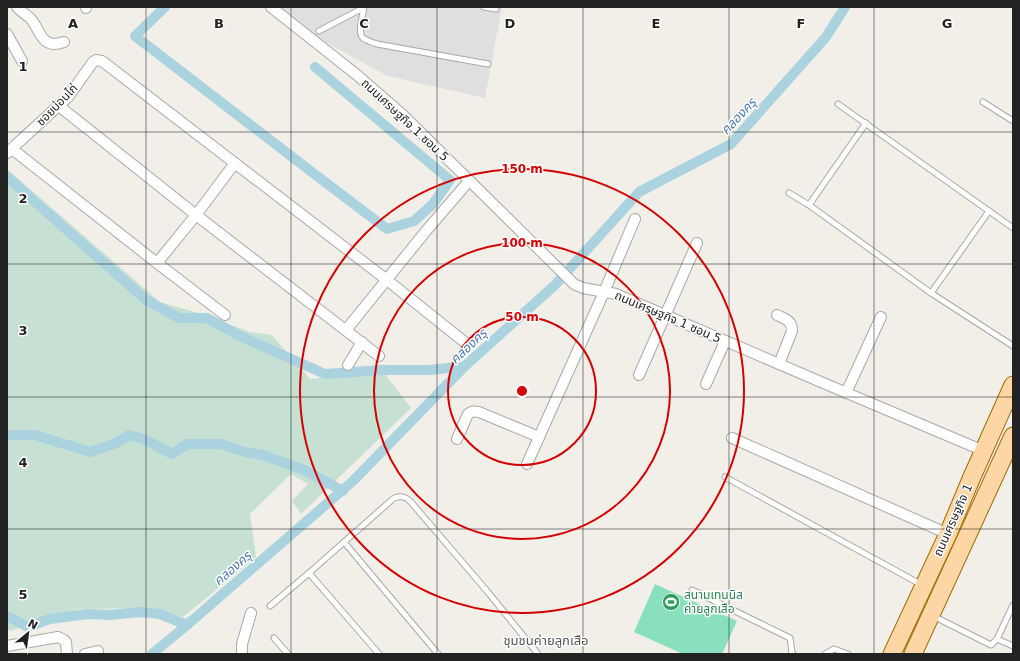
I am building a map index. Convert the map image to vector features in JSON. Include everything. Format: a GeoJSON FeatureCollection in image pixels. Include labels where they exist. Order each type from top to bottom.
{"type":"FeatureCollection","features":[{"type":"Feature","properties":{"kind":"main road","name":"ถนนเศรษฐกิจ 1"},"geometry":{"type":"LineString","coordinates":[[892,654],[948,534],[1013,385]]}},
{"type":"Feature","properties":{"kind":"main road","name":"ถนนเศรษฐกิจ 1"},"geometry":{"type":"LineString","coordinates":[[913,654],[1011,445]]}},
{"type":"Feature","properties":{"kind":"street"},"geometry":{"type":"LineString","coordinates":[[17,7],[31,19],[46,41],[54,44],[64,42]]}},
{"type":"Feature","properties":{"kind":"street","name":"ถนนเศรษฐกิจ 1 ซอน 5"},"geometry":{"type":"LineString","coordinates":[[270,7],[375,90],[403,115],[574,284],[583,288],[616,294],[846,393],[984,450]]}},
{"type":"Feature","properties":{"kind":"street"},"geometry":{"type":"LineString","coordinates":[[7,34],[22,61]]}},
{"type":"Feature","properties":{"kind":"street","name":"ซอยบ่อนไก่"},"geometry":{"type":"LineString","coordinates":[[9,151],[68,97],[93,62],[99,60],[105,63],[235,163]]}},
{"type":"Feature","properties":{"kind":"street"},"geometry":{"type":"LineString","coordinates":[[59,106],[196,216],[379,356]]}},
{"type":"Feature","properties":{"kind":"street"},"geometry":{"type":"LineString","coordinates":[[9,151],[225,315]]}},
{"type":"Feature","properties":{"kind":"street"},"geometry":{"type":"LineString","coordinates":[[157,263],[196,216],[235,163],[467,344]]}},
{"type":"Feature","properties":{"kind":"street"},"geometry":{"type":"LineString","coordinates":[[346,330],[426,231],[469,181]]}},
{"type":"Feature","properties":{"kind":"street"},"geometry":{"type":"LineString","coordinates":[[527,464],[635,219]]}},
{"type":"Feature","properties":{"kind":"street"},"geometry":{"type":"LineString","coordinates":[[639,375],[697,243]]}},
{"type":"Feature","properties":{"kind":"street"},"geometry":{"type":"LineString","coordinates":[[777,315],[788,321],[792,327],[792,331],[779,364]]}},
{"type":"Feature","properties":{"kind":"street"},"geometry":{"type":"LineString","coordinates":[[846,393],[881,317]]}},
{"type":"Feature","properties":{"kind":"street"},"geometry":{"type":"LineString","coordinates":[[706,384],[725,341]]}},
{"type":"Feature","properties":{"kind":"street"},"geometry":{"type":"LineString","coordinates":[[348,365],[362,342]]}},
{"type":"Feature","properties":{"kind":"street"},"geometry":{"type":"LineString","coordinates":[[457,440],[468,414],[474,411],[539,438]]}},
{"type":"Feature","properties":{"kind":"street"},"geometry":{"type":"LineString","coordinates":[[732,438],[948,534]]}},
{"type":"Feature","properties":{"kind":"street"},"geometry":{"type":"LineString","coordinates":[[242,654],[242,644],[251,613]]}},
{"type":"Feature","properties":{"kind":"street"},"geometry":{"type":"LineString","coordinates":[[7,646],[58,637],[66,642],[67,654]]}},
{"type":"Feature","properties":{"kind":"street"},"geometry":{"type":"LineString","coordinates":[[84,654],[98,651]]}},
{"type":"Feature","properties":{"kind":"lane"},"geometry":{"type":"LineString","coordinates":[[319,31],[364,7]]}},
{"type":"Feature","properties":{"kind":"lane"},"geometry":{"type":"LineString","coordinates":[[364,7],[360,33],[367,41],[488,64]]}},
{"type":"Feature","properties":{"kind":"lane"},"geometry":{"type":"LineString","coordinates":[[484,7],[496,9]]}},
{"type":"Feature","properties":{"kind":"lane"},"geometry":{"type":"LineString","coordinates":[[983,102],[1013,121]]}},
{"type":"Feature","properties":{"kind":"lane"},"geometry":{"type":"LineString","coordinates":[[838,104],[1013,228]]}},
{"type":"Feature","properties":{"kind":"lane"},"geometry":{"type":"LineString","coordinates":[[809,205],[866,123]]}},
{"type":"Feature","properties":{"kind":"lane"},"geometry":{"type":"LineString","coordinates":[[789,193],[809,205],[930,293],[1013,346]]}},
{"type":"Feature","properties":{"kind":"lane"},"geometry":{"type":"LineString","coordinates":[[930,293],[989,211]]}},
{"type":"Feature","properties":{"kind":"lane"},"geometry":{"type":"LineString","coordinates":[[725,477],[923,585]]}},
{"type":"Feature","properties":{"kind":"lane"},"geometry":{"type":"LineString","coordinates":[[270,606],[394,498],[400,496],[406,497],[487,591],[538,654]]}},
{"type":"Feature","properties":{"kind":"lane"},"geometry":{"type":"LineString","coordinates":[[344,542],[438,654]]}},
{"type":"Feature","properties":{"kind":"lane"},"geometry":{"type":"LineString","coordinates":[[309,573],[380,654]]}},
{"type":"Feature","properties":{"kind":"lane"},"geometry":{"type":"LineString","coordinates":[[692,590],[790,638],[793,654]]}},
{"type":"Feature","properties":{"kind":"lane"},"geometry":{"type":"LineString","coordinates":[[930,615],[991,645],[997,639],[1013,605]]}},
{"type":"Feature","properties":{"kind":"lane"},"geometry":{"type":"LineString","coordinates":[[274,638],[288,654]]}},
{"type":"Feature","properties":{"kind":"lane"},"geometry":{"type":"LineString","coordinates":[[997,639],[1013,646]]}},
{"type":"Feature","properties":{"kind":"lane"},"geometry":{"type":"LineString","coordinates":[[826,654],[834,649],[848,654]]}},
{"type":"Feature","properties":{"kind":"shaded area"},"geometry":{"type":"Polygon","coordinates":[[[281,7],[502,7],[485,98],[388,76],[314,36],[281,7]]]}},
{"type":"Feature","properties":{"kind":"green space"},"geometry":{"type":"Polygon","coordinates":[[[7,169],[160,302],[192,311],[250,332],[272,335],[310,379],[382,370],[411,408],[301,514],[292,501],[308,484],[291,474],[250,514],[256,557],[183,617],[154,608],[80,609],[9,631],[7,626],[7,169]]]}},
{"type":"Feature","properties":{"kind":"green space","name":"สนามเทนนิส ค่ายลูกเสือ"},"geometry":{"type":"Polygon","coordinates":[[[655,584],[737,621],[722,654],[683,654],[634,632],[655,584]]]}},
{"type":"Feature","properties":{"kind":"waterway"},"geometry":{"type":"LineString","coordinates":[[165,7],[135,36],[387,229],[414,221],[433,204],[450,180],[315,67]]}},
{"type":"Feature","properties":{"kind":"waterway","name":"คลองครุ"},"geometry":{"type":"LineString","coordinates":[[152,654],[353,481],[465,366],[555,285],[639,192],[731,144],[826,37],[845,7]]}},
{"type":"Feature","properties":{"kind":"waterway"},"geometry":{"type":"LineString","coordinates":[[7,177],[146,300],[179,318],[207,318],[240,336],[325,374],[382,370],[430,370],[465,366]]}},
{"type":"Feature","properties":{"kind":"waterway"},"geometry":{"type":"LineString","coordinates":[[7,435],[35,435],[90,452],[116,443],[129,435],[144,439],[172,454],[187,444],[221,444],[245,452],[263,455],[304,470],[343,491]]}},
{"type":"Feature","properties":{"kind":"waterway"},"geometry":{"type":"LineString","coordinates":[[7,616],[28,627],[50,619],[88,614],[110,615],[140,612],[160,614],[187,625]]}},
{"type":"Feature","properties":{"kind":"place","name":"สนามเทนนิส ค่ายลูกเสือ"},"geometry":{"type":"Point","coordinates":[671,602]}},
{"type":"Feature","properties":{"kind":"district","name":"ชุมชนค่ายลูกเสือ"},"geometry":{"type":"Point","coordinates":[546,640]}}]}
